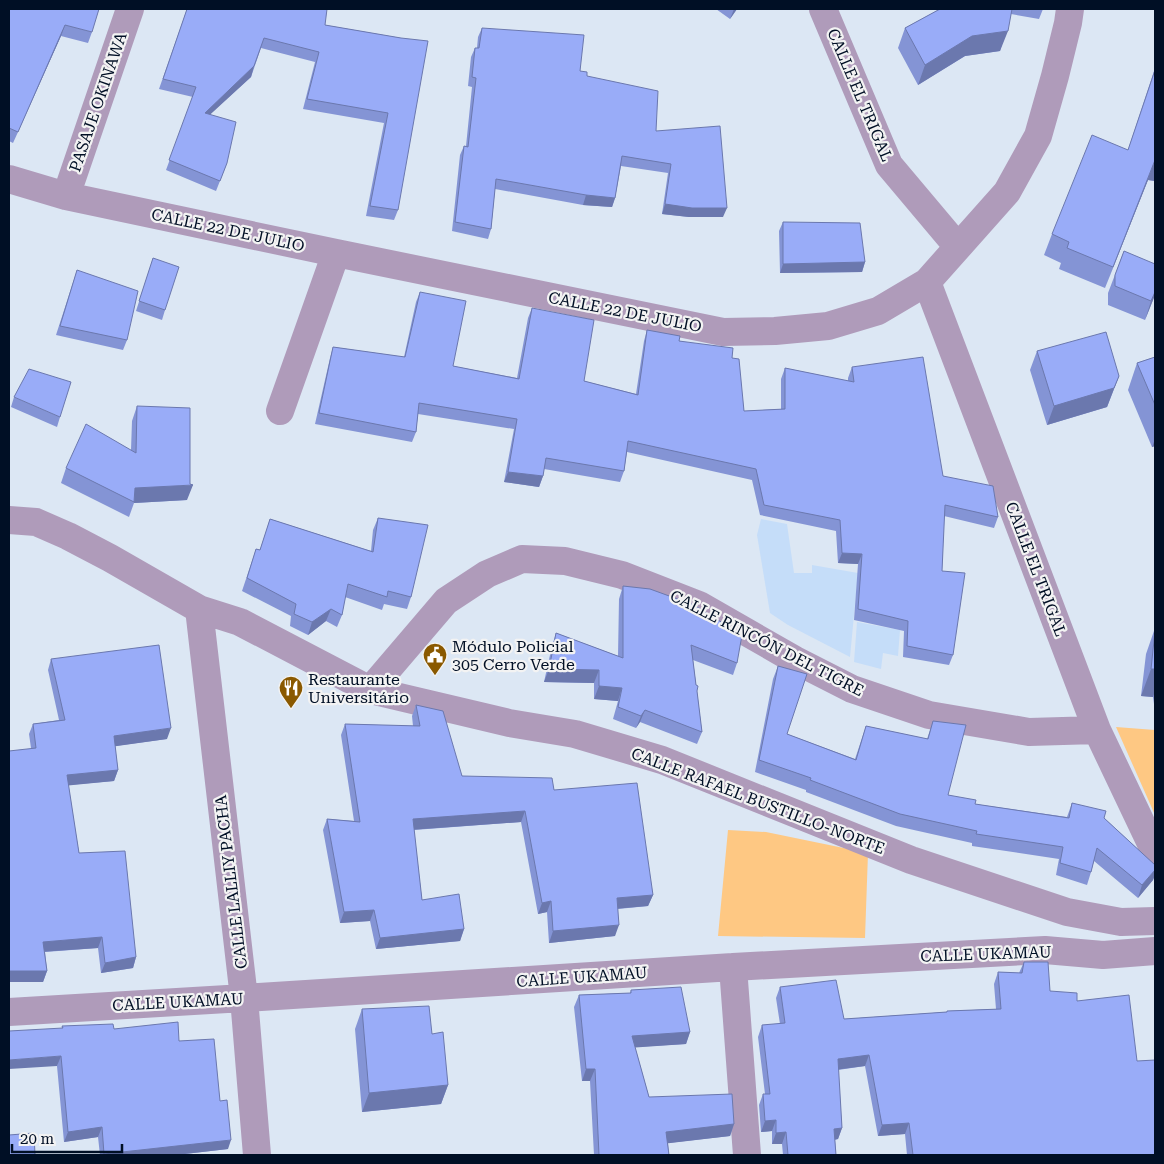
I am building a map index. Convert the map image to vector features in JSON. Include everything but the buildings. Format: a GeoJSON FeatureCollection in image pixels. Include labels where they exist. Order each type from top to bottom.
{"type":"FeatureCollection","features":[{"type":"Feature","properties":{"kind":"street","name":"PASAJE OKINAWA"},"geometry":{"type":"LineString","coordinates":[[66,196],[130,9]]}},
{"type":"Feature","properties":{"kind":"street","name":"CALLE EL TRIGAL"},"geometry":{"type":"LineString","coordinates":[[823,9],[889,165],[958,247]]}},
{"type":"Feature","properties":{"kind":"street","name":"CALLE 22 DE JULIO"},"geometry":{"type":"LineString","coordinates":[[9,179],[66,196],[723,332],[775,331],[828,326],[878,311],[927,282],[1007,192],[1038,136],[1057,68],[1070,9]]}},
{"type":"Feature","properties":{"kind":"street"},"geometry":{"type":"LineString","coordinates":[[280,411],[336,253]]}},
{"type":"Feature","properties":{"kind":"street","name":"CALLE EL TRIGAL"},"geometry":{"type":"LineString","coordinates":[[927,282],[1097,730],[1155,852]]}},
{"type":"Feature","properties":{"kind":"street","name":"CALLE RAFAEL BUSTILLO-NORTE"},"geometry":{"type":"LineString","coordinates":[[9,520],[36,522],[68,536],[199,609],[240,622],[370,690],[509,723],[575,734],[662,760],[911,860],[1067,912],[1121,922],[1155,920]]}},
{"type":"Feature","properties":{"kind":"street","name":"CALLE RINCÓN DEL TIGRE"},"geometry":{"type":"LineString","coordinates":[[370,690],[446,600],[487,574],[522,559],[565,561],[622,575],[699,605],[795,660],[852,689],[929,715],[1028,732],[1097,730]]}},
{"type":"Feature","properties":{"kind":"street","name":"CALLE LALLIY PACHA"},"geometry":{"type":"LineString","coordinates":[[199,609],[244,998],[257,1155]]}},
{"type":"Feature","properties":{"kind":"street","name":"CALLE UKAMAU"},"geometry":{"type":"LineString","coordinates":[[9,1012],[733,967],[1045,950],[1103,955],[1155,951]]}},
{"type":"Feature","properties":{"kind":"street"},"geometry":{"type":"LineString","coordinates":[[733,967],[747,1155]]}},
{"type":"Feature","properties":{"kind":"shaded area"},"geometry":{"type":"Polygon","coordinates":[[[761,519],[787,524],[794,573],[812,573],[812,565],[858,573],[850,657],[788,625],[770,613],[757,535],[761,519]]]}},
{"type":"Feature","properties":{"kind":"shaded area"},"geometry":{"type":"Polygon","coordinates":[[[857,622],[900,630],[898,656],[883,653],[881,669],[854,662],[857,622]]]}},
{"type":"Feature","properties":{"kind":"shaded area"},"geometry":{"type":"Polygon","coordinates":[[[1116,727],[1155,730],[1155,815],[1116,727]]]}},
{"type":"Feature","properties":{"kind":"shaded area"},"geometry":{"type":"Polygon","coordinates":[[[728,830],[766,832],[868,853],[865,938],[718,936],[728,830]]]}},
{"type":"Feature","properties":{"kind":"place","name":"Módulo Policial 305 Cerro Verde"},"geometry":{"type":"Point","coordinates":[435,676]}},
{"type":"Feature","properties":{"kind":"place","name":"Restaurante Universitário"},"geometry":{"type":"Point","coordinates":[291,709]}}]}
